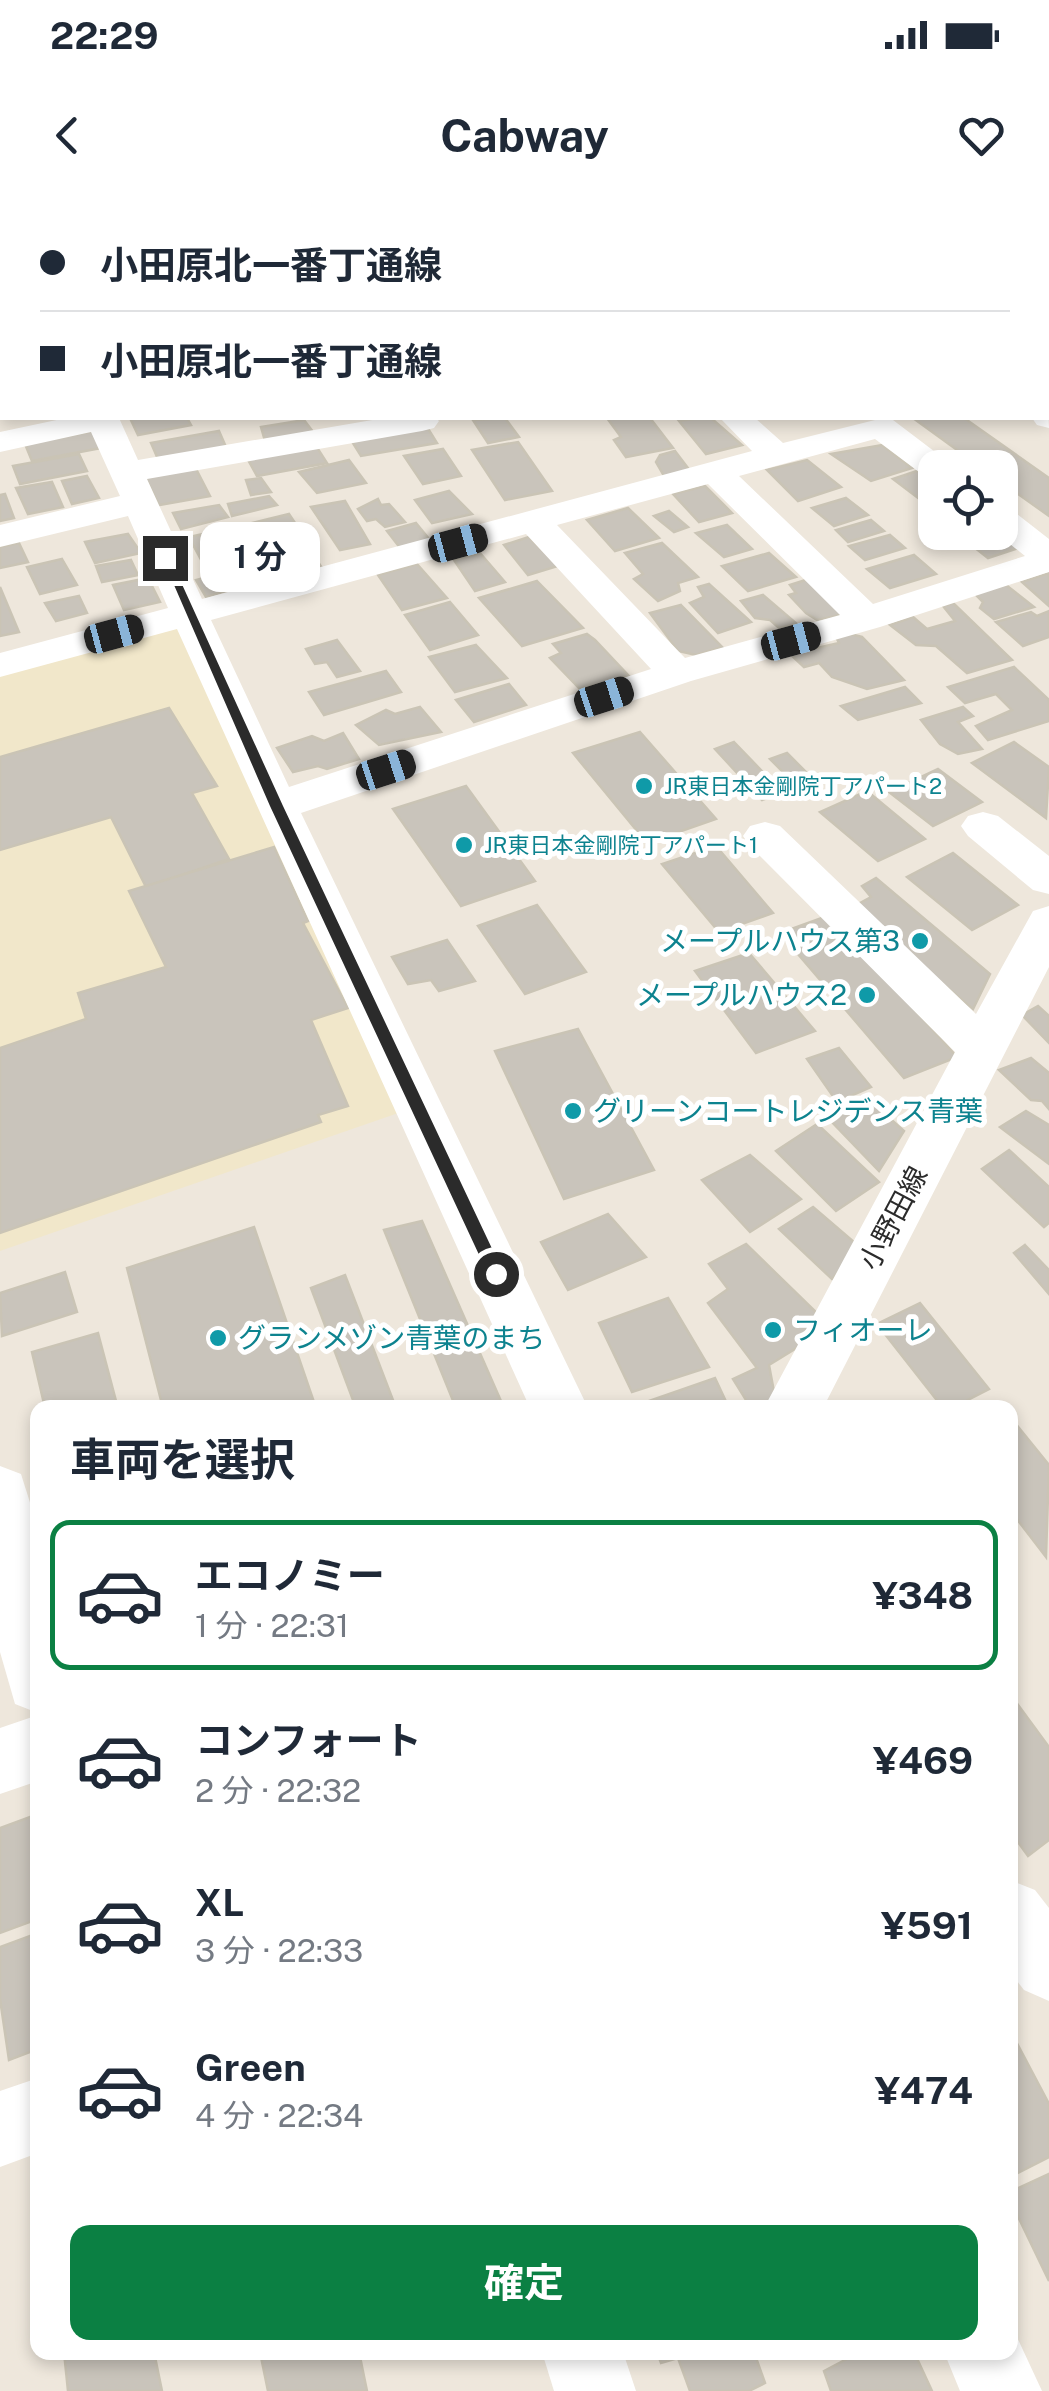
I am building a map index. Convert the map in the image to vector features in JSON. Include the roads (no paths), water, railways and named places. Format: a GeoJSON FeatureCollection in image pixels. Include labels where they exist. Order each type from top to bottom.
{"type":"FeatureCollection","features":[{"type":"Feature","properties":{"kind":"street"},"geometry":{"type":"LineString","coordinates":[[2,442],[95,420]]}},
{"type":"Feature","properties":{"kind":"street"},"geometry":{"type":"LineString","coordinates":[[104,420],[276,806],[555,1400]]}},
{"type":"Feature","properties":{"kind":"street"},"geometry":{"type":"LineString","coordinates":[[738,420],[776,456]]}},
{"type":"Feature","properties":{"kind":"street"},"geometry":{"type":"LineString","coordinates":[[0,536],[134,487],[422,421]]}},
{"type":"Feature","properties":{"kind":"street"},"geometry":{"type":"LineString","coordinates":[[0,665],[882,427],[918,455]]}},
{"type":"Feature","properties":{"kind":"street"},"geometry":{"type":"LineString","coordinates":[[716,474],[866,620]]}},
{"type":"Feature","properties":{"kind":"street"},"geometry":{"type":"LineString","coordinates":[[535,523],[677,673]]}},
{"type":"Feature","properties":{"kind":"street"},"geometry":{"type":"LineString","coordinates":[[1018,533],[1049,558]]}},
{"type":"Feature","properties":{"kind":"street"},"geometry":{"type":"LineString","coordinates":[[276,806],[677,673],[866,620],[1049,558]]}},
{"type":"Feature","properties":{"kind":"street"},"geometry":{"type":"LineString","coordinates":[[983,826],[1049,878]]}},
{"type":"Feature","properties":{"kind":"street"},"geometry":{"type":"LineString","coordinates":[[765,836],[982,1049]]}},
{"type":"Feature","properties":{"kind":"street","name":"小野田線"},"geometry":{"type":"LineString","coordinates":[[797,1400],[1049,924]]}},
{"type":"Feature","properties":{"kind":"street"},"geometry":{"type":"LineString","coordinates":[[0,1492],[30,1642]]}},
{"type":"Feature","properties":{"kind":"street"},"geometry":{"type":"LineString","coordinates":[[0,1760],[30,1751]]}},
{"type":"Feature","properties":{"kind":"street"},"geometry":{"type":"LineString","coordinates":[[1018,1925],[1049,1965]]}},
{"type":"Feature","properties":{"kind":"street"},"geometry":{"type":"LineString","coordinates":[[0,2129],[30,2118]]}},
{"type":"Feature","properties":{"kind":"street"},"geometry":{"type":"LineString","coordinates":[[585,2360],[595,2391]]}},
{"type":"Feature","properties":{"kind":"street"},"geometry":{"type":"LineString","coordinates":[[987,2360],[1001,2391]]}},
{"type":"Feature","properties":{"kind":"place","name":"JR東日本金剛院丁アパート2"},"geometry":{"type":"Point","coordinates":[644,786]}},
{"type":"Feature","properties":{"kind":"place","name":"JR東日本金剛院丁アパート1"},"geometry":{"type":"Point","coordinates":[464,845]}},
{"type":"Feature","properties":{"kind":"place","name":"メープルハウス第3"},"geometry":{"type":"Point","coordinates":[920,941]}},
{"type":"Feature","properties":{"kind":"place","name":"メープルハウス2"},"geometry":{"type":"Point","coordinates":[867,995]}},
{"type":"Feature","properties":{"kind":"place","name":"グリーンコートレジデンス青葉"},"geometry":{"type":"Point","coordinates":[573,1111]}},
{"type":"Feature","properties":{"kind":"place","name":"フィオーレ"},"geometry":{"type":"Point","coordinates":[773,1330]}},
{"type":"Feature","properties":{"kind":"place","name":"グランメゾン青葉のまち"},"geometry":{"type":"Point","coordinates":[218,1338]}}]}
